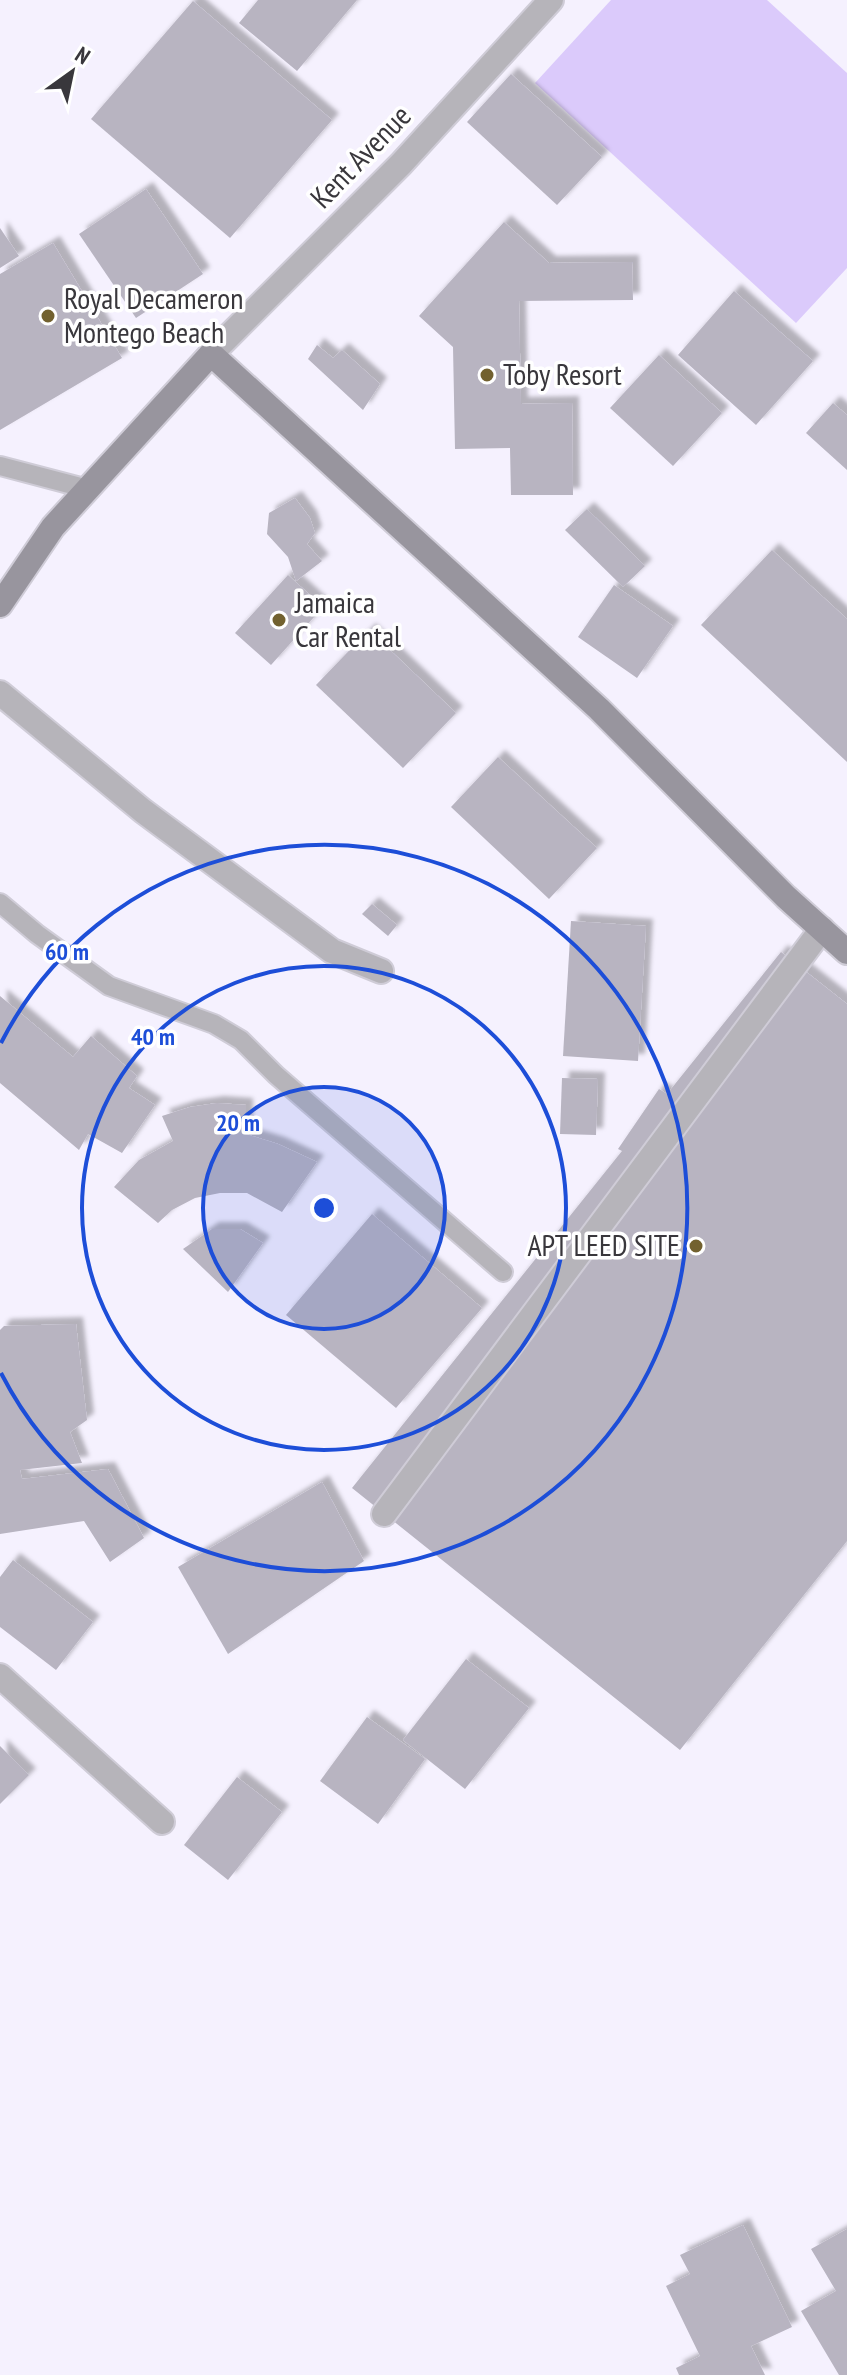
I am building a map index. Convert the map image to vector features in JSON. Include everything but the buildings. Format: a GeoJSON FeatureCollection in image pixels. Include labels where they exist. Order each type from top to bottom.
{"type":"FeatureCollection","features":[{"type":"Feature","properties":{"kind":"main road"},"geometry":{"type":"LineString","coordinates":[[0,605],[53,527],[211,354],[599,709],[786,897],[847,952]]}},
{"type":"Feature","properties":{"kind":"street","name":"Kent Avenue"},"geometry":{"type":"LineString","coordinates":[[211,354],[401,164],[551,0]]}},
{"type":"Feature","properties":{"kind":"street"},"geometry":{"type":"LineString","coordinates":[[0,693],[143,811],[332,951],[381,971]]}},
{"type":"Feature","properties":{"kind":"street"},"geometry":{"type":"LineString","coordinates":[[384,1514],[822,929]]}},
{"type":"Feature","properties":{"kind":"street"},"geometry":{"type":"LineString","coordinates":[[0,1676],[162,1822]]}},
{"type":"Feature","properties":{"kind":"lane"},"geometry":{"type":"LineString","coordinates":[[0,466],[88,489]]}},
{"type":"Feature","properties":{"kind":"lane"},"geometry":{"type":"LineString","coordinates":[[0,903],[109,986],[214,1024],[241,1040],[276,1075],[503,1272]]}},
{"type":"Feature","properties":{"kind":"shaded area"},"geometry":{"type":"Polygon","coordinates":[[[611,0],[767,0],[847,73],[847,268],[796,323],[535,83],[611,0]]]}},
{"type":"Feature","properties":{"kind":"place","name":"Royal Decameron Montego Beach"},"geometry":{"type":"Point","coordinates":[48,316]}},
{"type":"Feature","properties":{"kind":"place","name":"Toby Resort"},"geometry":{"type":"Point","coordinates":[487,375]}},
{"type":"Feature","properties":{"kind":"place","name":"Jamaica Car Rental"},"geometry":{"type":"Point","coordinates":[279,620]}},
{"type":"Feature","properties":{"kind":"place","name":"APT LEED SITE"},"geometry":{"type":"Point","coordinates":[696,1246]}}]}
